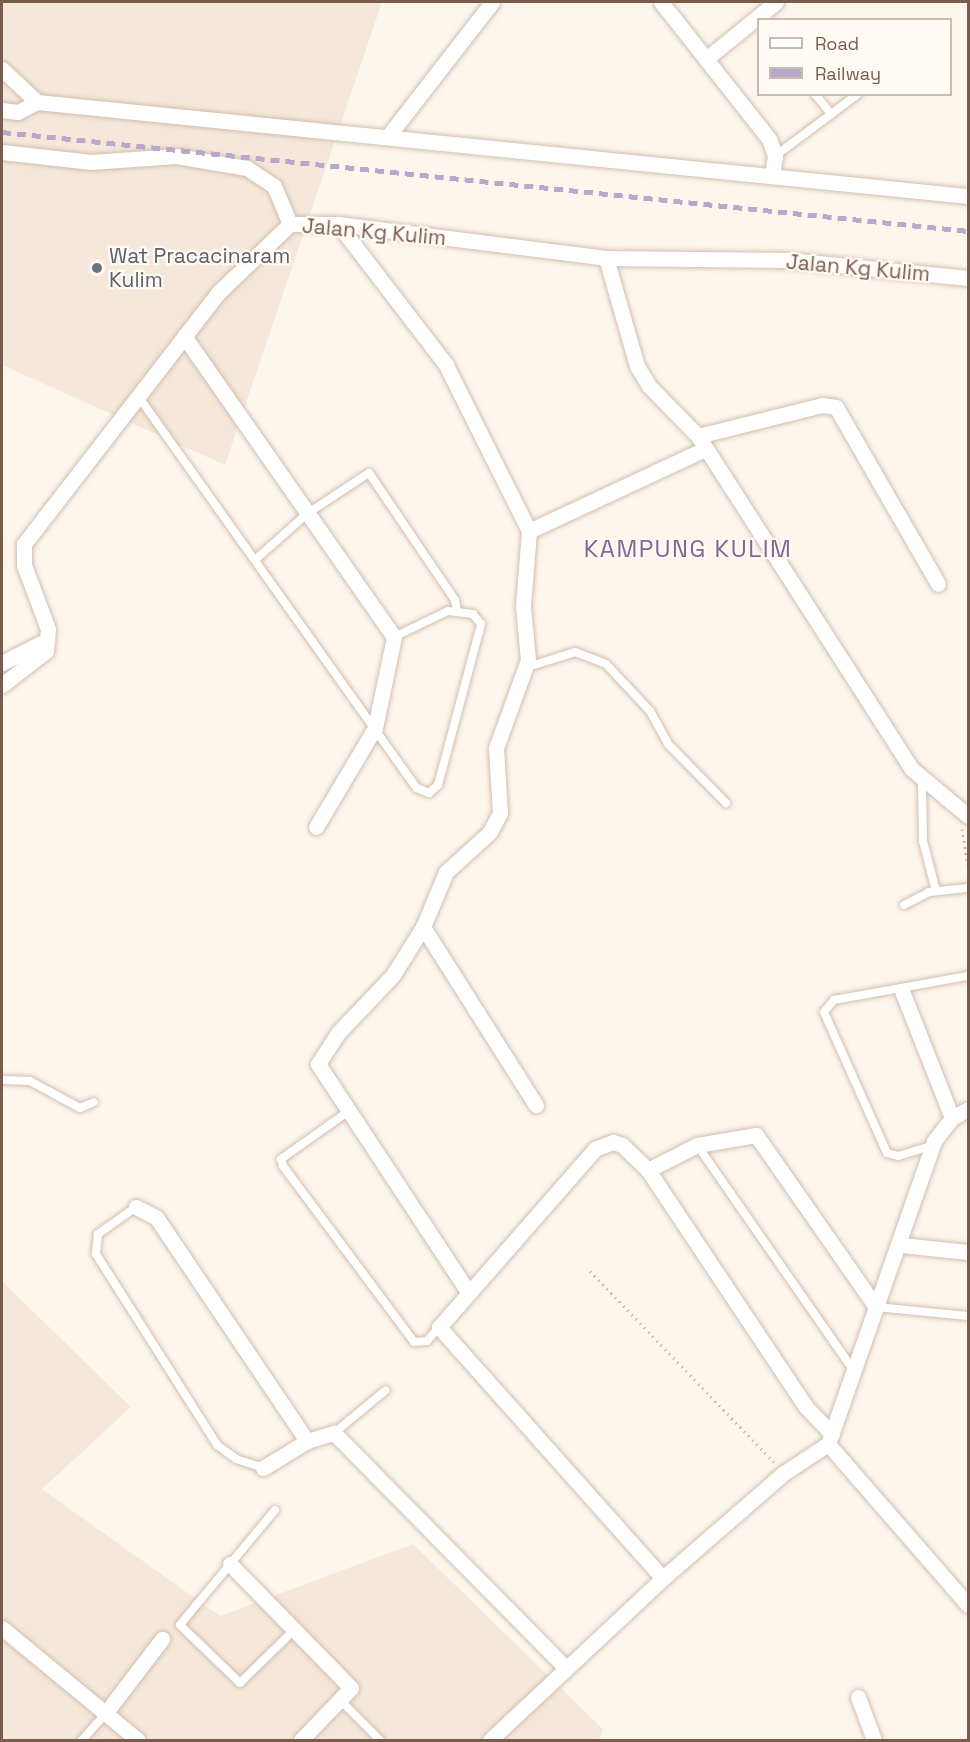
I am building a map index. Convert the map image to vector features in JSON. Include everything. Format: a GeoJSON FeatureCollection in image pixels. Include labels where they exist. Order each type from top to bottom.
{"type":"FeatureCollection","features":[{"type":"Feature","properties":{"kind":"street"},"geometry":{"type":"LineString","coordinates":[[389,135],[492,2]]}},
{"type":"Feature","properties":{"kind":"street"},"geometry":{"type":"LineString","coordinates":[[662,2],[769,139],[775,156],[771,175]]}},
{"type":"Feature","properties":{"kind":"street"},"geometry":{"type":"LineString","coordinates":[[761,18],[776,2]]}},
{"type":"Feature","properties":{"kind":"street"},"geometry":{"type":"LineString","coordinates":[[706,59],[757,22]]}},
{"type":"Feature","properties":{"kind":"street"},"geometry":{"type":"LineString","coordinates":[[2,69],[37,102]]}},
{"type":"Feature","properties":{"kind":"street"},"geometry":{"type":"LineString","coordinates":[[2,110],[18,112],[37,102],[389,135],[969,196]]}},
{"type":"Feature","properties":{"kind":"street"},"geometry":{"type":"LineString","coordinates":[[2,152],[91,162],[176,156],[247,168],[274,186],[290,224]]}},
{"type":"Feature","properties":{"kind":"street","name":"Jalan Kg Kulim"},"geometry":{"type":"LineString","coordinates":[[47,640],[41,606],[24,565],[24,544],[219,292],[290,224],[338,224],[606,258],[788,260],[969,278]]}},
{"type":"Feature","properties":{"kind":"street"},"geometry":{"type":"LineString","coordinates":[[338,224],[446,365],[529,531],[526,668],[496,748],[500,813],[490,832],[446,872],[423,927],[393,975],[322,1053],[321,1074],[469,1293]]}},
{"type":"Feature","properties":{"kind":"street"},"geometry":{"type":"LineString","coordinates":[[606,258],[637,366],[702,442],[922,783],[964,815]]}},
{"type":"Feature","properties":{"kind":"street"},"geometry":{"type":"LineString","coordinates":[[184,336],[394,637],[375,728],[316,827]]}},
{"type":"Feature","properties":{"kind":"street"},"geometry":{"type":"LineString","coordinates":[[529,531],[702,442],[822,405],[836,407],[938,584]]}},
{"type":"Feature","properties":{"kind":"street"},"geometry":{"type":"LineString","coordinates":[[2,663],[47,640]]}},
{"type":"Feature","properties":{"kind":"street"},"geometry":{"type":"LineString","coordinates":[[2,685],[30,667],[46,651],[47,640]]}},
{"type":"Feature","properties":{"kind":"street"},"geometry":{"type":"LineString","coordinates":[[423,927],[536,1105]]}},
{"type":"Feature","properties":{"kind":"street"},"geometry":{"type":"LineString","coordinates":[[902,991],[952,1118]]}},
{"type":"Feature","properties":{"kind":"street"},"geometry":{"type":"LineString","coordinates":[[490,1740],[565,1667],[663,1578],[784,1473],[830,1439],[852,1368],[902,1245],[933,1146],[952,1118],[969,1110]]}},
{"type":"Feature","properties":{"kind":"street"},"geometry":{"type":"LineString","coordinates":[[648,1170],[697,1145],[756,1135],[876,1307]]}},
{"type":"Feature","properties":{"kind":"street"},"geometry":{"type":"LineString","coordinates":[[663,1578],[439,1327],[595,1149],[613,1142],[622,1145],[648,1170],[806,1407],[830,1439],[969,1605]]}},
{"type":"Feature","properties":{"kind":"street"},"geometry":{"type":"LineString","coordinates":[[136,1207],[156,1217],[307,1441]]}},
{"type":"Feature","properties":{"kind":"street"},"geometry":{"type":"LineString","coordinates":[[902,1245],[969,1252]]}},
{"type":"Feature","properties":{"kind":"street"},"geometry":{"type":"LineString","coordinates":[[263,1468],[307,1441],[334,1433],[565,1667]]}},
{"type":"Feature","properties":{"kind":"street"},"geometry":{"type":"LineString","coordinates":[[230,1564],[351,1688],[341,1701],[301,1740]]}},
{"type":"Feature","properties":{"kind":"street"},"geometry":{"type":"LineString","coordinates":[[2,1628],[107,1712],[138,1740]]}},
{"type":"Feature","properties":{"kind":"street"},"geometry":{"type":"LineString","coordinates":[[107,1712],[162,1639]]}},
{"type":"Feature","properties":{"kind":"street"},"geometry":{"type":"LineString","coordinates":[[858,1697],[874,1740]]}},
{"type":"Feature","properties":{"kind":"lane"},"geometry":{"type":"LineString","coordinates":[[817,96],[831,114]]}},
{"type":"Feature","properties":{"kind":"lane"},"geometry":{"type":"LineString","coordinates":[[775,156],[855,96]]}},
{"type":"Feature","properties":{"kind":"lane"},"geometry":{"type":"LineString","coordinates":[[138,396],[417,788],[435,790],[481,629],[477,616],[457,611],[394,637]]}},
{"type":"Feature","properties":{"kind":"lane"},"geometry":{"type":"LineString","coordinates":[[256,559],[308,513],[360,475],[373,475],[455,600],[457,611]]}},
{"type":"Feature","properties":{"kind":"lane"},"geometry":{"type":"LineString","coordinates":[[526,668],[575,652],[606,664],[650,711],[668,744],[726,803]]}},
{"type":"Feature","properties":{"kind":"lane"},"geometry":{"type":"LineString","coordinates":[[922,783],[923,841],[936,891]]}},
{"type":"Feature","properties":{"kind":"lane"},"geometry":{"type":"LineString","coordinates":[[904,905],[936,891],[969,888]]}},
{"type":"Feature","properties":{"kind":"lane"},"geometry":{"type":"LineString","coordinates":[[933,1146],[898,1156],[887,1153],[824,1012],[834,1000],[902,991],[969,976]]}},
{"type":"Feature","properties":{"kind":"lane"},"geometry":{"type":"LineString","coordinates":[[2,1080],[30,1081],[80,1108],[94,1102]]}},
{"type":"Feature","properties":{"kind":"lane"},"geometry":{"type":"LineString","coordinates":[[346,1113],[281,1159],[283,1166],[414,1342],[428,1341],[439,1327]]}},
{"type":"Feature","properties":{"kind":"lane"},"geometry":{"type":"LineString","coordinates":[[697,1145],[852,1368]]}},
{"type":"Feature","properties":{"kind":"lane"},"geometry":{"type":"LineString","coordinates":[[136,1207],[98,1234],[96,1254],[217,1445],[236,1459],[263,1468]]}},
{"type":"Feature","properties":{"kind":"lane"},"geometry":{"type":"LineString","coordinates":[[876,1307],[969,1316]]}},
{"type":"Feature","properties":{"kind":"lane"},"geometry":{"type":"LineString","coordinates":[[334,1433],[386,1390]]}},
{"type":"Feature","properties":{"kind":"lane"},"geometry":{"type":"LineString","coordinates":[[274,1510],[181,1627],[240,1683],[295,1629]]}},
{"type":"Feature","properties":{"kind":"lane"},"geometry":{"type":"LineString","coordinates":[[341,1701],[380,1740]]}},
{"type":"Feature","properties":{"kind":"lane"},"geometry":{"type":"LineString","coordinates":[[82,1740],[107,1712]]}},
{"type":"Feature","properties":{"kind":"path"},"geometry":{"type":"LineString","coordinates":[[964,815],[969,866]]}},
{"type":"Feature","properties":{"kind":"path"},"geometry":{"type":"LineString","coordinates":[[590,1271],[784,1473]]}},
{"type":"Feature","properties":{"kind":"shaded area"},"geometry":{"type":"Polygon","coordinates":[[[2,2],[382,2],[225,465],[2,365],[2,2]]]}},
{"type":"Feature","properties":{"kind":"shaded area"},"geometry":{"type":"Polygon","coordinates":[[[2,1281],[131,1407],[42,1489],[220,1616],[413,1544],[603,1729],[599,1740],[2,1740],[2,1281]]]}},
{"type":"Feature","properties":{"kind":"railway"},"geometry":{"type":"LineString","coordinates":[[2,132],[968,231]]}},
{"type":"Feature","properties":{"kind":"place","name":"Wat Pracacinaram Kulim"},"geometry":{"type":"Point","coordinates":[97,268]}},
{"type":"Feature","properties":{"kind":"district","name":"KAMPUNG KULIM"},"geometry":{"type":"Point","coordinates":[688,549]}}]}
